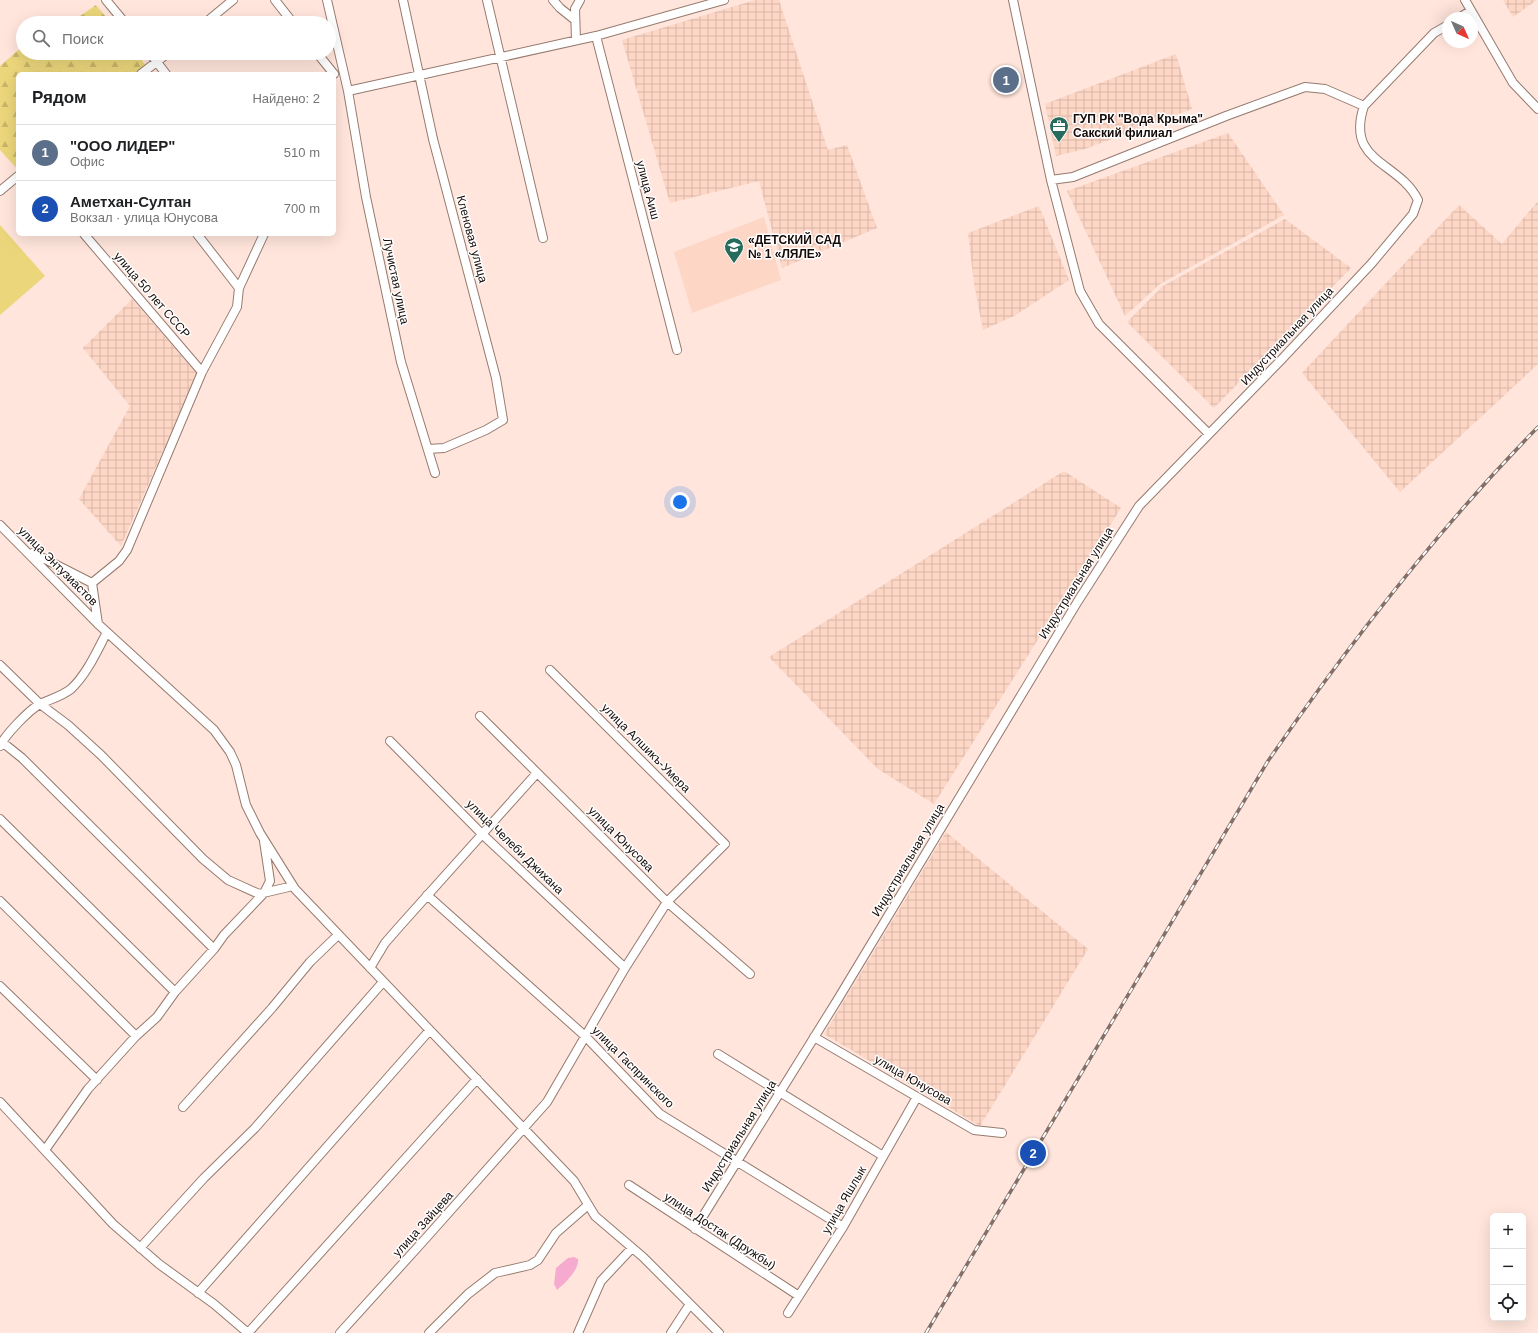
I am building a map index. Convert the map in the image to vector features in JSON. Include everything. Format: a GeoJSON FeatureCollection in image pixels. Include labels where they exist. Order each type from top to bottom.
{"type":"FeatureCollection","features":[{"type":"Feature","properties":{"kind":"street"},"geometry":{"type":"LineString","coordinates":[[106,0],[119,16]]}},
{"type":"Feature","properties":{"kind":"street"},"geometry":{"type":"LineString","coordinates":[[214,16],[233,0]]}},
{"type":"Feature","properties":{"kind":"street"},"geometry":{"type":"LineString","coordinates":[[275,0],[288,16]]}},
{"type":"Feature","properties":{"kind":"street","name":"Лучистая улица"},"geometry":{"type":"LineString","coordinates":[[327,0],[331,16]]}},
{"type":"Feature","properties":{"kind":"street","name":"Кленовая улица"},"geometry":{"type":"LineString","coordinates":[[403,0],[433,139],[496,378],[503,420],[486,430],[444,448],[428,448]]}},
{"type":"Feature","properties":{"kind":"street"},"geometry":{"type":"LineString","coordinates":[[487,0],[542,238]]}},
{"type":"Feature","properties":{"kind":"street"},"geometry":{"type":"LineString","coordinates":[[553,0],[575,20]]}},
{"type":"Feature","properties":{"kind":"street"},"geometry":{"type":"LineString","coordinates":[[576,40],[575,9],[580,0]]}},
{"type":"Feature","properties":{"kind":"street"},"geometry":{"type":"LineString","coordinates":[[336,76],[348,91],[596,36],[724,0]]}},
{"type":"Feature","properties":{"kind":"street"},"geometry":{"type":"LineString","coordinates":[[1013,0],[1051,180],[1080,291],[1099,324],[1209,434]]}},
{"type":"Feature","properties":{"kind":"street"},"geometry":{"type":"LineString","coordinates":[[1464,0],[1513,83],[1538,109]]}},
{"type":"Feature","properties":{"kind":"street"},"geometry":{"type":"LineString","coordinates":[[1051,180],[1073,177],[1226,116],[1305,87],[1325,89],[1364,106],[1434,33],[1442,28]]}},
{"type":"Feature","properties":{"kind":"street","name":"улица Аиш"},"geometry":{"type":"LineString","coordinates":[[596,36],[677,350]]}},
{"type":"Feature","properties":{"kind":"street","name":"Лучистая улица"},"geometry":{"type":"LineString","coordinates":[[336,39],[348,91],[366,197],[400,354],[435,472]]}},
{"type":"Feature","properties":{"kind":"street"},"geometry":{"type":"LineString","coordinates":[[144,72],[159,60]]}},
{"type":"Feature","properties":{"kind":"street"},"geometry":{"type":"LineString","coordinates":[[323,60],[332,72]]}},
{"type":"Feature","properties":{"kind":"street"},"geometry":{"type":"LineString","coordinates":[[157,62],[164,72]]}},
{"type":"Feature","properties":{"kind":"street","name":"Индустриальная улица"},"geometry":{"type":"LineString","coordinates":[[695,1229],[780,1093],[1074,607],[1139,506],[1372,263],[1413,214],[1417,207],[1418,200],[1414,192],[1396,175],[1376,160],[1367,150],[1360,134],[1359,120],[1364,106]]}},
{"type":"Feature","properties":{"kind":"street"},"geometry":{"type":"LineString","coordinates":[[0,191],[16,178]]}},
{"type":"Feature","properties":{"kind":"street","name":"улица 50 лет СССР"},"geometry":{"type":"LineString","coordinates":[[86,236],[202,372]]}},
{"type":"Feature","properties":{"kind":"street"},"geometry":{"type":"LineString","coordinates":[[199,236],[239,288]]}},
{"type":"Feature","properties":{"kind":"street"},"geometry":{"type":"LineString","coordinates":[[92,583],[119,561],[127,550],[202,372],[237,307],[239,288],[263,236]]}},
{"type":"Feature","properties":{"kind":"street","name":"улица Энтузиастов"},"geometry":{"type":"LineString","coordinates":[[0,525],[98,624],[214,730],[223,741],[236,765],[246,805],[264,838],[294,886],[429,1031],[574,1181],[595,1216],[632,1248],[719,1333]]}},
{"type":"Feature","properties":{"kind":"street"},"geometry":{"type":"LineString","coordinates":[[20,544],[39,557],[92,583]]}},
{"type":"Feature","properties":{"kind":"street"},"geometry":{"type":"LineString","coordinates":[[92,583],[98,624]]}},
{"type":"Feature","properties":{"kind":"street"},"geometry":{"type":"LineString","coordinates":[[107,632],[95,656],[75,684],[64,693],[40,704],[31,710],[1,744],[22,758],[214,949]]}},
{"type":"Feature","properties":{"kind":"street"},"geometry":{"type":"LineString","coordinates":[[0,665],[40,704],[68,725],[101,755],[203,859],[228,880],[259,894],[294,886]]}},
{"type":"Feature","properties":{"kind":"street","name":"улица Алшикъ-Умера"},"geometry":{"type":"LineString","coordinates":[[550,670],[724,844]]}},
{"type":"Feature","properties":{"kind":"street","name":"улица Юнусова"},"geometry":{"type":"LineString","coordinates":[[480,716],[667,902],[750,974]]}},
{"type":"Feature","properties":{"kind":"street","name":"улица Челеби Джихана"},"geometry":{"type":"LineString","coordinates":[[390,741],[482,834],[626,968]]}},
{"type":"Feature","properties":{"kind":"street"},"geometry":{"type":"LineString","coordinates":[[370,968],[385,943],[537,773]]}},
{"type":"Feature","properties":{"kind":"street"},"geometry":{"type":"LineString","coordinates":[[0,819],[175,992]]}},
{"type":"Feature","properties":{"kind":"street"},"geometry":{"type":"LineString","coordinates":[[45,1150],[97,1080],[136,1036],[157,1017],[175,992],[214,949],[224,935],[264,893],[270,881],[264,838]]}},
{"type":"Feature","properties":{"kind":"street","name":"улица Зайцева"},"geometry":{"type":"LineString","coordinates":[[340,1333],[524,1129],[555,1090],[585,1036],[667,902],[724,844]]}},
{"type":"Feature","properties":{"kind":"street","name":"улица Гаспринского"},"geometry":{"type":"LineString","coordinates":[[427,895],[585,1036],[660,1114],[843,1227]]}},
{"type":"Feature","properties":{"kind":"street"},"geometry":{"type":"LineString","coordinates":[[0,901],[136,1036]]}},
{"type":"Feature","properties":{"kind":"street"},"geometry":{"type":"LineString","coordinates":[[183,1107],[272,1008],[310,962],[338,935]]}},
{"type":"Feature","properties":{"kind":"street"},"geometry":{"type":"LineString","coordinates":[[140,1248],[204,1178],[255,1128],[383,982]]}},
{"type":"Feature","properties":{"kind":"street"},"geometry":{"type":"LineString","coordinates":[[0,986],[97,1080]]}},
{"type":"Feature","properties":{"kind":"street"},"geometry":{"type":"LineString","coordinates":[[198,1293],[429,1031]]}},
{"type":"Feature","properties":{"kind":"street","name":"улица Юнусова"},"geometry":{"type":"LineString","coordinates":[[814,1037],[974,1130],[1002,1133]]}},
{"type":"Feature","properties":{"kind":"street"},"geometry":{"type":"LineString","coordinates":[[718,1054],[883,1156]]}},
{"type":"Feature","properties":{"kind":"street"},"geometry":{"type":"LineString","coordinates":[[0,1102],[114,1224],[159,1264],[248,1333],[477,1079]]}},
{"type":"Feature","properties":{"kind":"street","name":"улица Яшлык"},"geometry":{"type":"LineString","coordinates":[[788,1313],[843,1227],[917,1097]]}},
{"type":"Feature","properties":{"kind":"street","name":"улица Достак (Дружбы)"},"geometry":{"type":"LineString","coordinates":[[629,1185],[799,1296]]}},
{"type":"Feature","properties":{"kind":"street"},"geometry":{"type":"LineString","coordinates":[[429,1333],[468,1294],[495,1273],[530,1265],[538,1260],[556,1234],[588,1205]]}},
{"type":"Feature","properties":{"kind":"street"},"geometry":{"type":"LineString","coordinates":[[578,1333],[601,1281],[632,1248]]}},
{"type":"Feature","properties":{"kind":"street"},"geometry":{"type":"LineString","coordinates":[[671,1333],[690,1304]]}},
{"type":"Feature","properties":{"kind":"shaded area"},"geometry":{"type":"Polygon","coordinates":[[[755,0],[779,0],[828,150],[847,145],[877,228],[782,268],[759,181],[670,203],[622,40],[755,0]]]}},
{"type":"Feature","properties":{"kind":"shaded area"},"geometry":{"type":"Polygon","coordinates":[[[1503,0],[1537,0],[1513,17],[1503,0]]]}},
{"type":"Feature","properties":{"kind":"shaded area"},"geometry":{"type":"Polygon","coordinates":[[[1176,54],[1192,109],[1085,149],[1056,156],[1045,104],[1176,54]]]}},
{"type":"Feature","properties":{"kind":"shaded area"},"geometry":{"type":"Polygon","coordinates":[[[1228,133],[1284,215],[1160,284],[1125,316],[1067,191],[1228,133]]]}},
{"type":"Feature","properties":{"kind":"shaded area"},"geometry":{"type":"Polygon","coordinates":[[[1538,201],[1538,364],[1400,492],[1302,373],[1459,205],[1502,244],[1538,201]]]}},
{"type":"Feature","properties":{"kind":"shaded area"},"geometry":{"type":"Polygon","coordinates":[[[1039,206],[1069,280],[1014,316],[983,330],[974,283],[968,233],[1039,206]]]}},
{"type":"Feature","properties":{"kind":"shaded area"},"geometry":{"type":"Polygon","coordinates":[[[764,217],[781,280],[692,313],[674,252],[764,217]]]}},
{"type":"Feature","properties":{"kind":"shaded area"},"geometry":{"type":"Polygon","coordinates":[[[1285,219],[1351,268],[1214,408],[1127,322],[1163,286],[1285,219]]]}},
{"type":"Feature","properties":{"kind":"shaded area"},"geometry":{"type":"Polygon","coordinates":[[[132,299],[197,374],[121,546],[79,499],[130,406],[83,348],[132,299]]]}},
{"type":"Feature","properties":{"kind":"shaded area"},"geometry":{"type":"Polygon","coordinates":[[[1064,471],[1121,508],[934,804],[878,769],[769,657],[1064,471]]]}},
{"type":"Feature","properties":{"kind":"shaded area"},"geometry":{"type":"Polygon","coordinates":[[[946,832],[1088,949],[980,1126],[824,1034],[946,832]]]}},
{"type":"Feature","properties":{"kind":"shaded area"},"geometry":{"type":"Polygon","coordinates":[[[574,1257],[578,1259],[578,1263],[574,1272],[557,1290],[554,1284],[556,1268],[568,1258],[574,1257]]]}},
{"type":"Feature","properties":{"kind":"green space"},"geometry":{"type":"Polygon","coordinates":[[[96,5],[105,16],[80,16],[96,5]]]}},
{"type":"Feature","properties":{"kind":"green space"},"geometry":{"type":"Polygon","coordinates":[[[16,52],[16,60],[142,60],[147,67],[141,72],[16,72],[16,168],[0,150],[0,66],[16,52]]]}},
{"type":"Feature","properties":{"kind":"green space"},"geometry":{"type":"Polygon","coordinates":[[[0,225],[45,276],[0,315],[0,225]]]}},
{"type":"Feature","properties":{"kind":"railway"},"geometry":{"type":"LineString","coordinates":[[926,1333],[1268,761],[1330,674],[1396,588],[1465,506],[1538,427]]}},
{"type":"Feature","properties":{"kind":"place","name":"\"ООО ЛИДЕР\""},"geometry":{"type":"Point","coordinates":[1006,80]}},
{"type":"Feature","properties":{"kind":"place","name":"ГУП РК \"Вода Крыма\" Сакский филиал"},"geometry":{"type":"Point","coordinates":[1059,143]}},
{"type":"Feature","properties":{"kind":"place","name":"«ДЕТСКИЙ САД № 1 «ЛЯЛЕ»"},"geometry":{"type":"Point","coordinates":[734,264]}},
{"type":"Feature","properties":{"kind":"place","name":"Аметхан-Султан"},"geometry":{"type":"Point","coordinates":[1033,1153]}}]}
